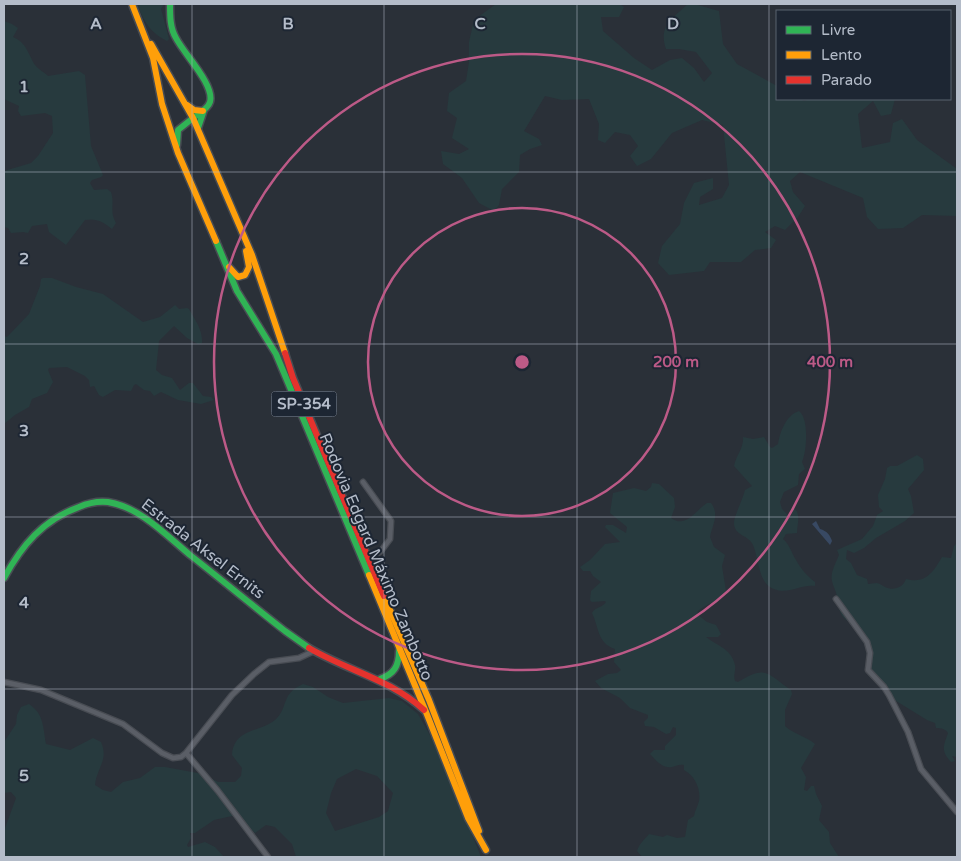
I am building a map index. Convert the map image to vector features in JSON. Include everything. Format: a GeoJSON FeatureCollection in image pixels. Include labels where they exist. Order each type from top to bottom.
{"type":"FeatureCollection","features":[{"type":"Feature","properties":{"kind":"main road","name":"Rodovia Edgard Máximo Zambotto"},"geometry":{"type":"LineString","coordinates":[[132,4],[153,58],[162,104],[178,153],[237,291],[276,354],[426,712],[468,818],[486,850]]}},
{"type":"Feature","properties":{"kind":"main road"},"geometry":{"type":"LineString","coordinates":[[170,4],[170,21],[175,37],[210,92],[210,102],[204,111],[198,128]]}},
{"type":"Feature","properties":{"kind":"main road","name":"Rodovia Edgard Máximo Zambotto"},"geometry":{"type":"LineString","coordinates":[[141,26],[198,128],[252,255],[293,378],[407,652],[429,700],[489,857]]}},
{"type":"Feature","properties":{"kind":"main road"},"geometry":{"type":"LineString","coordinates":[[186,105],[194,110],[204,111]]}},
{"type":"Feature","properties":{"kind":"main road"},"geometry":{"type":"LineString","coordinates":[[178,153],[176,138],[178,130],[204,111]]}},
{"type":"Feature","properties":{"kind":"main road"},"geometry":{"type":"LineString","coordinates":[[222,256],[235,274],[241,277],[245,275],[249,267],[243,237]]}},
{"type":"Feature","properties":{"kind":"main road","name":"Estrada Aksel Ernits"},"geometry":{"type":"LineString","coordinates":[[4,577],[25,543],[54,517],[86,504],[98,502],[117,504],[143,517],[298,641],[335,663],[380,679],[414,698],[426,712]]}},
{"type":"Feature","properties":{"kind":"main road"},"geometry":{"type":"LineString","coordinates":[[380,679],[392,674],[396,669],[400,659],[399,647]]}},
{"type":"Feature","properties":{"kind":"street"},"geometry":{"type":"LineString","coordinates":[[363,482],[391,521],[390,538],[381,551],[368,559]]}},
{"type":"Feature","properties":{"kind":"street"},"geometry":{"type":"LineString","coordinates":[[836,599],[867,642],[870,653],[868,670],[884,687],[900,715],[922,768],[957,812]]}},
{"type":"Feature","properties":{"kind":"street"},"geometry":{"type":"LineString","coordinates":[[4,682],[41,690],[123,724],[162,753],[173,758],[181,757],[186,753],[232,695],[269,662],[299,658],[314,651]]}},
{"type":"Feature","properties":{"kind":"street"},"geometry":{"type":"LineString","coordinates":[[186,753],[218,791],[268,857]]}},
{"type":"Feature","properties":{"kind":"green space"},"geometry":{"type":"Polygon","coordinates":[[[137,4],[164,4],[161,9],[169,39],[167,41],[148,26],[137,4]]]}},
{"type":"Feature","properties":{"kind":"green space"},"geometry":{"type":"Polygon","coordinates":[[[496,4],[620,4],[624,7],[619,17],[601,17],[603,31],[634,58],[652,70],[670,60],[682,58],[694,68],[704,82],[712,73],[696,52],[666,49],[664,41],[665,28],[672,18],[688,4],[719,11],[723,44],[737,64],[776,85],[776,100],[895,100],[891,114],[881,116],[873,101],[858,114],[862,148],[890,142],[893,123],[902,119],[917,140],[957,169],[957,216],[922,215],[903,228],[878,229],[867,217],[863,198],[800,172],[790,181],[793,192],[805,206],[798,217],[785,230],[775,226],[765,232],[776,240],[771,248],[755,250],[741,262],[710,262],[704,271],[669,275],[658,263],[662,246],[680,224],[684,203],[694,183],[713,178],[713,189],[700,197],[699,205],[722,198],[729,185],[723,125],[702,120],[672,133],[651,159],[637,166],[630,156],[638,146],[630,135],[615,132],[605,143],[598,140],[599,124],[589,99],[562,100],[545,96],[524,131],[539,139],[542,145],[520,155],[519,172],[502,189],[499,205],[494,211],[479,203],[462,178],[443,164],[441,151],[459,154],[469,149],[452,138],[457,118],[447,111],[449,93],[466,81],[469,62],[469,42],[474,20],[496,4]]]}},
{"type":"Feature","properties":{"kind":"green space"},"geometry":{"type":"Polygon","coordinates":[[[4,21],[18,28],[13,37],[21,42],[35,65],[48,76],[79,71],[85,75],[91,146],[103,175],[92,180],[90,183],[94,190],[107,189],[111,192],[113,215],[116,223],[112,229],[100,221],[85,220],[66,245],[49,232],[47,224],[32,226],[28,233],[11,233],[8,228],[4,227],[4,171],[31,163],[38,156],[53,133],[52,116],[45,113],[21,116],[18,111],[19,106],[4,99],[4,21]]]}},
{"type":"Feature","properties":{"kind":"green space"},"geometry":{"type":"Polygon","coordinates":[[[52,278],[103,294],[143,322],[160,317],[175,305],[179,309],[189,309],[200,329],[202,343],[198,344],[187,338],[174,326],[159,341],[156,370],[162,375],[172,378],[180,390],[189,383],[193,383],[203,396],[211,397],[214,400],[201,404],[178,400],[161,392],[154,396],[150,391],[144,390],[136,384],[131,391],[115,390],[103,397],[99,395],[94,386],[90,387],[89,380],[85,376],[67,367],[49,368],[48,370],[53,382],[47,393],[32,399],[29,407],[4,424],[4,336],[7,337],[29,314],[41,279],[52,278]]]}},
{"type":"Feature","properties":{"kind":"green space"},"geometry":{"type":"Polygon","coordinates":[[[799,411],[806,427],[806,443],[802,462],[805,469],[799,474],[798,485],[784,492],[780,502],[782,509],[789,516],[791,516],[792,509],[797,511],[797,533],[786,534],[783,539],[802,569],[815,582],[815,586],[779,591],[765,582],[753,545],[736,531],[735,516],[745,490],[752,486],[734,466],[743,437],[753,439],[764,437],[772,448],[778,444],[780,434],[787,420],[799,411]]]}},
{"type":"Feature","properties":{"kind":"green space"},"geometry":{"type":"Polygon","coordinates":[[[917,455],[923,459],[924,470],[908,489],[914,513],[864,548],[854,553],[847,550],[846,559],[851,563],[857,575],[867,579],[868,584],[877,583],[894,589],[903,585],[906,579],[918,580],[928,576],[942,557],[951,558],[954,546],[957,543],[957,757],[952,756],[955,761],[951,762],[944,752],[948,733],[943,729],[936,728],[935,723],[888,696],[868,669],[866,646],[857,633],[857,627],[847,621],[842,615],[832,583],[833,571],[839,555],[837,550],[862,539],[873,526],[877,515],[883,511],[879,507],[878,495],[885,479],[887,468],[897,466],[917,455]]]}},
{"type":"Feature","properties":{"kind":"green space"},"geometry":{"type":"Polygon","coordinates":[[[652,483],[659,484],[674,498],[675,507],[671,518],[676,521],[686,520],[707,503],[711,503],[714,507],[715,520],[710,537],[714,547],[725,555],[722,566],[726,591],[720,598],[705,606],[697,614],[707,622],[716,625],[721,634],[718,637],[706,637],[727,651],[733,659],[735,681],[738,682],[761,672],[771,676],[791,690],[792,694],[785,710],[785,726],[815,744],[801,768],[806,777],[804,790],[807,791],[811,786],[814,786],[822,806],[819,820],[829,832],[830,843],[839,857],[642,857],[637,851],[649,834],[663,837],[667,835],[677,838],[685,837],[688,820],[694,816],[699,803],[699,792],[694,779],[684,770],[684,765],[665,767],[650,754],[654,750],[665,750],[665,746],[676,735],[676,728],[673,727],[670,733],[666,734],[654,727],[645,726],[644,722],[648,715],[630,708],[620,698],[601,688],[595,681],[621,670],[614,662],[615,649],[602,639],[592,613],[606,602],[592,602],[590,600],[591,591],[601,582],[590,571],[583,571],[580,567],[590,560],[605,544],[620,542],[605,527],[606,525],[613,525],[626,533],[627,527],[610,513],[613,493],[634,488],[646,491],[651,487],[652,483]]]}},
{"type":"Feature","properties":{"kind":"green space"},"geometry":{"type":"Polygon","coordinates":[[[303,684],[313,687],[328,697],[343,703],[389,698],[402,701],[418,714],[448,774],[481,857],[296,857],[292,844],[275,827],[266,825],[255,833],[243,822],[232,816],[214,820],[195,833],[190,833],[191,838],[187,845],[188,847],[205,842],[215,847],[224,857],[4,857],[4,831],[16,798],[11,792],[4,793],[4,742],[16,724],[17,715],[21,707],[29,704],[38,712],[42,721],[46,744],[70,750],[93,738],[101,742],[104,754],[95,785],[111,792],[123,782],[140,778],[155,767],[203,774],[218,782],[235,782],[241,776],[242,768],[232,755],[237,740],[242,735],[275,720],[282,711],[291,692],[303,684]],[[356,769],[337,779],[326,813],[335,831],[379,817],[388,811],[393,793],[377,776],[356,769]]]}},
{"type":"Feature","properties":{"kind":"water"},"geometry":{"type":"Polygon","coordinates":[[[816,521],[820,529],[830,537],[832,541],[830,545],[812,524],[816,521]]]}},
{"type":"Feature","properties":{"kind":"traffic: fast"},"geometry":{"type":"LineString","coordinates":[[170,4],[174,34],[204,78],[210,95],[210,102],[207,107],[193,118]]}},
{"type":"Feature","properties":{"kind":"traffic: fast"},"geometry":{"type":"LineString","coordinates":[[198,128],[204,110]]}},
{"type":"Feature","properties":{"kind":"traffic: fast"},"geometry":{"type":"LineString","coordinates":[[177,145],[178,130],[193,118]]}},
{"type":"Feature","properties":{"kind":"traffic: fast"},"geometry":{"type":"LineString","coordinates":[[216,241],[237,291],[276,354],[369,575]]}},
{"type":"Feature","properties":{"kind":"traffic: fast"},"geometry":{"type":"LineString","coordinates":[[4,578],[26,544],[44,526],[66,512],[89,503],[108,502],[131,510],[152,523],[273,622],[309,648]]}},
{"type":"Feature","properties":{"kind":"traffic: fast"},"geometry":{"type":"LineString","coordinates":[[380,679],[389,675],[395,669],[399,651]]}},
{"type":"Feature","properties":{"kind":"traffic: slow"},"geometry":{"type":"LineString","coordinates":[[132,4],[153,58],[162,104],[178,153],[216,241]]}},
{"type":"Feature","properties":{"kind":"traffic: slow"},"geometry":{"type":"LineString","coordinates":[[151,44],[193,118],[252,255],[285,353]]}},
{"type":"Feature","properties":{"kind":"traffic: slow"},"geometry":{"type":"LineString","coordinates":[[187,105],[194,110],[203,111]]}},
{"type":"Feature","properties":{"kind":"traffic: slow"},"geometry":{"type":"LineString","coordinates":[[229,267],[238,277],[245,275],[249,267],[246,251]]}},
{"type":"Feature","properties":{"kind":"traffic: slow"},"geometry":{"type":"LineString","coordinates":[[369,575],[468,818],[486,850]]}},
{"type":"Feature","properties":{"kind":"traffic: slow"},"geometry":{"type":"LineString","coordinates":[[384,596],[429,700],[479,831]]}},
{"type":"Feature","properties":{"kind":"traffic: jam"},"geometry":{"type":"LineString","coordinates":[[285,353],[293,378],[384,596]]}},
{"type":"Feature","properties":{"kind":"traffic: jam"},"geometry":{"type":"LineString","coordinates":[[309,648],[397,690],[424,710]]}}]}
